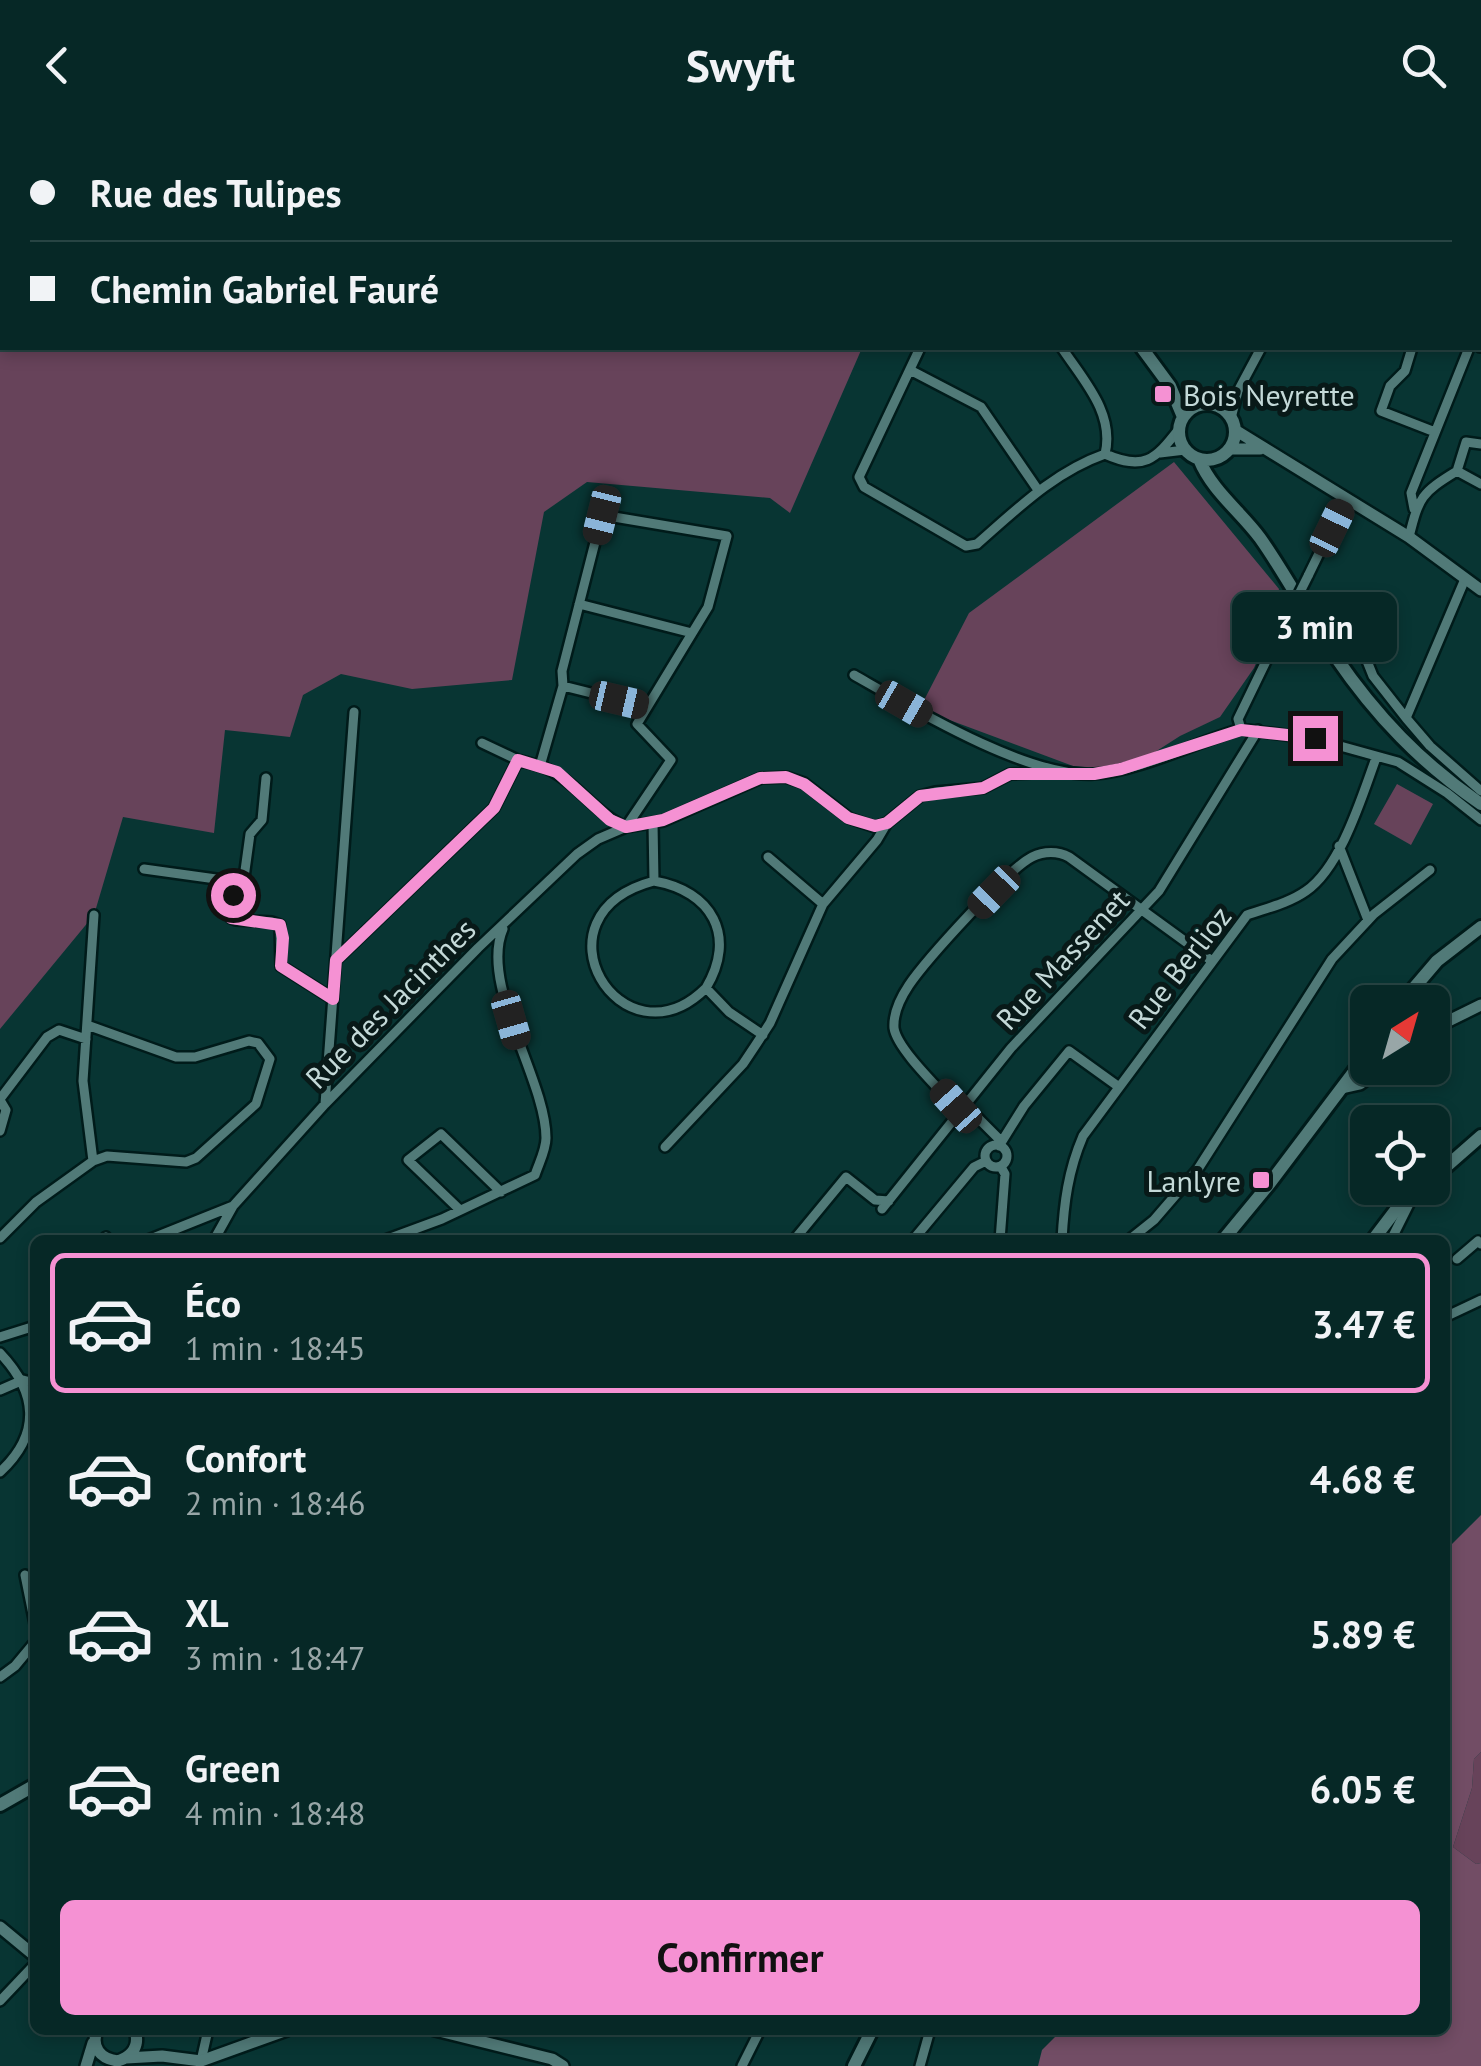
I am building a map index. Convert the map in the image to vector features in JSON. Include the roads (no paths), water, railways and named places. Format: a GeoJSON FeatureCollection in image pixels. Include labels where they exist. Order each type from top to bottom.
{"type":"FeatureCollection","features":[{"type":"Feature","properties":{"kind":"main road"},"geometry":{"type":"LineString","coordinates":[[1143,350],[1170,386],[1185,450],[1199,459],[1215,487],[1260,538],[1363,695],[1428,766],[1481,807]]}},
{"type":"Feature","properties":{"kind":"main road"},"geometry":{"type":"LineString","coordinates":[[1170,386],[1208,405],[1233,424],[1214,472],[1215,487]]}},
{"type":"Feature","properties":{"kind":"main road"},"geometry":{"type":"LineString","coordinates":[[1181,423],[1208,405]]}},
{"type":"Feature","properties":{"kind":"main road"},"geometry":{"type":"LineString","coordinates":[[1199,459],[1224,452]]}},
{"type":"Feature","properties":{"kind":"main road"},"geometry":{"type":"LineString","coordinates":[[1417,985],[1438,961],[1481,927]]}},
{"type":"Feature","properties":{"kind":"main road"},"geometry":{"type":"LineString","coordinates":[[1227,1235],[1350,1077]]}},
{"type":"Feature","properties":{"kind":"main road"},"geometry":{"type":"LineString","coordinates":[[1450,1163],[1481,1136]]}},
{"type":"Feature","properties":{"kind":"main road"},"geometry":{"type":"LineString","coordinates":[[1377,1235],[1403,1205]]}},
{"type":"Feature","properties":{"kind":"main road"},"geometry":{"type":"LineString","coordinates":[[0,1805],[30,1789]]}},
{"type":"Feature","properties":{"kind":"main road"},"geometry":{"type":"LineString","coordinates":[[854,2066],[870,2035]]}},
{"type":"Feature","properties":{"kind":"street"},"geometry":{"type":"LineString","coordinates":[[919,350],[860,476],[864,487],[966,546],[977,544],[1038,490],[1066,471],[1105,454],[1132,463],[1148,462],[1160,453],[1181,423]]}},
{"type":"Feature","properties":{"kind":"street"},"geometry":{"type":"LineString","coordinates":[[1063,350],[1106,416],[1109,437],[1105,454]]}},
{"type":"Feature","properties":{"kind":"street"},"geometry":{"type":"LineString","coordinates":[[1260,350],[1238,390],[1233,424],[1261,449],[1410,537],[1481,590]]}},
{"type":"Feature","properties":{"kind":"street"},"geometry":{"type":"LineString","coordinates":[[1411,350],[1404,371],[1390,386],[1381,411],[1435,432]]}},
{"type":"Feature","properties":{"kind":"street"},"geometry":{"type":"LineString","coordinates":[[1410,537],[1414,509],[1410,493],[1468,350]]}},
{"type":"Feature","properties":{"kind":"street"},"geometry":{"type":"LineString","coordinates":[[910,370],[982,406],[1038,490]]}},
{"type":"Feature","properties":{"kind":"street"},"geometry":{"type":"LineString","coordinates":[[1208,405],[1238,390]]}},
{"type":"Feature","properties":{"kind":"street"},"geometry":{"type":"LineString","coordinates":[[1414,509],[1433,486],[1456,470],[1466,442],[1481,444]]}},
{"type":"Feature","properties":{"kind":"street"},"geometry":{"type":"LineString","coordinates":[[1224,452],[1261,449]]}},
{"type":"Feature","properties":{"kind":"street"},"geometry":{"type":"LineString","coordinates":[[1160,453],[1185,450]]}},
{"type":"Feature","properties":{"kind":"street"},"geometry":{"type":"LineString","coordinates":[[1456,470],[1481,484]]}},
{"type":"Feature","properties":{"kind":"street"},"geometry":{"type":"LineString","coordinates":[[1241,730],[1238,719],[1346,498]]}},
{"type":"Feature","properties":{"kind":"street"},"geometry":{"type":"LineString","coordinates":[[540,766],[563,686],[562,671],[602,515],[727,536],[708,607],[637,724],[671,760],[626,827]]}},
{"type":"Feature","properties":{"kind":"street"},"geometry":{"type":"LineString","coordinates":[[1406,718],[1464,580]]}},
{"type":"Feature","properties":{"kind":"street"},"geometry":{"type":"LineString","coordinates":[[579,604],[692,632]]}},
{"type":"Feature","properties":{"kind":"street"},"geometry":{"type":"LineString","coordinates":[[1362,646],[1373,676],[1406,718],[1481,791]]}},
{"type":"Feature","properties":{"kind":"street"},"geometry":{"type":"LineString","coordinates":[[854,675],[929,718],[1053,772]]}},
{"type":"Feature","properties":{"kind":"street"},"geometry":{"type":"LineString","coordinates":[[563,686],[647,706]]}},
{"type":"Feature","properties":{"kind":"street"},"geometry":{"type":"LineString","coordinates":[[325,1104],[354,712]]}},
{"type":"Feature","properties":{"kind":"street"},"geometry":{"type":"LineString","coordinates":[[664,1147],[743,1064],[763,1035],[823,904],[887,823],[920,796],[983,788],[1010,774],[1094,774],[1121,769],[1241,730],[1258,730],[1315,738],[1398,762],[1448,793],[1481,820]]}},
{"type":"Feature","properties":{"kind":"street","name":"Rue Massenet"},"geometry":{"type":"LineString","coordinates":[[798,1235],[846,1177],[886,1205],[1012,1048],[1159,891],[1258,730]]}},
{"type":"Feature","properties":{"kind":"street"},"geometry":{"type":"LineString","coordinates":[[482,742],[518,760],[557,772],[610,820],[626,827],[654,822],[760,778],[786,777],[804,784],[848,818],[875,826],[887,823]]}},
{"type":"Feature","properties":{"kind":"street","name":"Rue Berlioz"},"geometry":{"type":"LineString","coordinates":[[1062,1235],[1065,1193],[1083,1136],[1247,914],[1286,902],[1324,875],[1376,758]]}},
{"type":"Feature","properties":{"kind":"street"},"geometry":{"type":"LineString","coordinates":[[336,960],[494,808],[518,760]]}},
{"type":"Feature","properties":{"kind":"street"},"geometry":{"type":"LineString","coordinates":[[266,778],[262,820],[250,834],[243,885],[228,901],[231,918],[280,925],[281,966],[333,999]]}},
{"type":"Feature","properties":{"kind":"street"},"geometry":{"type":"LineString","coordinates":[[654,822],[654,881]]}},
{"type":"Feature","properties":{"kind":"street","name":"Rue des Jacinthes"},"geometry":{"type":"LineString","coordinates":[[217,1235],[233,1206],[325,1104],[506,922],[577,854],[598,838],[626,827]]}},
{"type":"Feature","properties":{"kind":"street"},"geometry":{"type":"LineString","coordinates":[[1339,846],[1368,920]]}},
{"type":"Feature","properties":{"kind":"street"},"geometry":{"type":"LineString","coordinates":[[986,1161],[992,1167],[1000,1166],[1007,1158],[1006,1152],[898,1041],[894,1026],[903,996],[928,960],[1015,870],[1032,857],[1046,853],[1069,856],[1212,961]]}},
{"type":"Feature","properties":{"kind":"street"},"geometry":{"type":"LineString","coordinates":[[768,858],[823,904]]}},
{"type":"Feature","properties":{"kind":"street"},"geometry":{"type":"LineString","coordinates":[[144,870],[216,879],[226,884],[233,895]]}},
{"type":"Feature","properties":{"kind":"street"},"geometry":{"type":"LineString","coordinates":[[1135,1235],[1154,1220],[1198,1169],[1332,960],[1368,920],[1430,870]]}},
{"type":"Feature","properties":{"kind":"street"},"geometry":{"type":"LineString","coordinates":[[654,881],[676,885],[692,894],[712,918],[722,950],[717,970],[706,988],[684,1007],[665,1013],[626,1006],[609,992],[594,967],[591,942],[596,918],[613,898],[631,887],[654,881]]}},
{"type":"Feature","properties":{"kind":"street"},"geometry":{"type":"LineString","coordinates":[[94,915],[83,1081],[94,1160]]}},
{"type":"Feature","properties":{"kind":"street"},"geometry":{"type":"LineString","coordinates":[[398,1235],[535,1175],[547,1142],[542,1106],[503,990],[497,942],[506,922]]}},
{"type":"Feature","properties":{"kind":"street"},"geometry":{"type":"LineString","coordinates":[[706,988],[729,1012],[763,1035]]}},
{"type":"Feature","properties":{"kind":"street"},"geometry":{"type":"LineString","coordinates":[[1450,1020],[1481,1005]]}},
{"type":"Feature","properties":{"kind":"street"},"geometry":{"type":"LineString","coordinates":[[1,1236],[36,1202],[94,1160],[106,1156],[186,1162],[196,1158],[256,1104],[270,1059],[258,1043],[249,1041],[195,1057],[176,1057],[87,1025]]}},
{"type":"Feature","properties":{"kind":"street"},"geometry":{"type":"LineString","coordinates":[[1,1127],[6,1110],[0,1100],[47,1037],[59,1030],[86,1039]]}},
{"type":"Feature","properties":{"kind":"street"},"geometry":{"type":"LineString","coordinates":[[986,1161],[989,1148],[1000,1143],[1069,1051],[1119,1087]]}},
{"type":"Feature","properties":{"kind":"street"},"geometry":{"type":"LineString","coordinates":[[1342,1088],[1356,1085]]}},
{"type":"Feature","properties":{"kind":"street"},"geometry":{"type":"LineString","coordinates":[[460,1210],[408,1160],[441,1134],[501,1192]]}},
{"type":"Feature","properties":{"kind":"street"},"geometry":{"type":"LineString","coordinates":[[917,1235],[974,1167],[986,1161]]}},
{"type":"Feature","properties":{"kind":"street"},"geometry":{"type":"LineString","coordinates":[[1000,1166],[1005,1174],[1000,1235]]}},
{"type":"Feature","properties":{"kind":"street"},"geometry":{"type":"LineString","coordinates":[[1395,1235],[1411,1205]]}},
{"type":"Feature","properties":{"kind":"street"},"geometry":{"type":"LineString","coordinates":[[160,1235],[233,1206]]}},
{"type":"Feature","properties":{"kind":"street"},"geometry":{"type":"LineString","coordinates":[[1457,1260],[1480,1242]]}},
{"type":"Feature","properties":{"kind":"street"},"geometry":{"type":"LineString","coordinates":[[1450,1315],[1481,1300]]}},
{"type":"Feature","properties":{"kind":"street"},"geometry":{"type":"LineString","coordinates":[[0,1338],[30,1328]]}},
{"type":"Feature","properties":{"kind":"street"},"geometry":{"type":"LineString","coordinates":[[0,1353],[24,1380],[30,1418],[24,1441],[0,1472]]}},
{"type":"Feature","properties":{"kind":"street"},"geometry":{"type":"LineString","coordinates":[[0,1390],[24,1380],[30,1382]]}},
{"type":"Feature","properties":{"kind":"street"},"geometry":{"type":"LineString","coordinates":[[24,1575],[30,1602]]}},
{"type":"Feature","properties":{"kind":"street"},"geometry":{"type":"LineString","coordinates":[[0,1677],[30,1648]]}},
{"type":"Feature","properties":{"kind":"street"},"geometry":{"type":"LineString","coordinates":[[0,1926],[30,1955]]}},
{"type":"Feature","properties":{"kind":"street"},"geometry":{"type":"LineString","coordinates":[[0,2001],[30,1966]]}},
{"type":"Feature","properties":{"kind":"street"},"geometry":{"type":"LineString","coordinates":[[96,2035],[102,2056],[112,2060]]}},
{"type":"Feature","properties":{"kind":"street"},"geometry":{"type":"LineString","coordinates":[[86,2066],[96,2035]]}},
{"type":"Feature","properties":{"kind":"street"},"geometry":{"type":"LineString","coordinates":[[126,2058],[136,2045],[136,2035]]}},
{"type":"Feature","properties":{"kind":"street"},"geometry":{"type":"LineString","coordinates":[[137,2035],[170,2060]]}},
{"type":"Feature","properties":{"kind":"street"},"geometry":{"type":"LineString","coordinates":[[201,2061],[207,2035]]}},
{"type":"Feature","properties":{"kind":"street"},"geometry":{"type":"LineString","coordinates":[[97,2066],[126,2058],[201,2061],[273,2035]]}},
{"type":"Feature","properties":{"kind":"street"},"geometry":{"type":"LineString","coordinates":[[455,2035],[552,2059],[563,2066]]}},
{"type":"Feature","properties":{"kind":"street"},"geometry":{"type":"LineString","coordinates":[[742,2066],[758,2035]]}},
{"type":"Feature","properties":{"kind":"street"},"geometry":{"type":"LineString","coordinates":[[920,2066],[929,2035]]}},
{"type":"Feature","properties":{"kind":"place","name":"Bois Neyrette"},"geometry":{"type":"Point","coordinates":[1163,394]}},
{"type":"Feature","properties":{"kind":"place","name":"Lanlyre"},"geometry":{"type":"Point","coordinates":[1261,1180]}}]}
